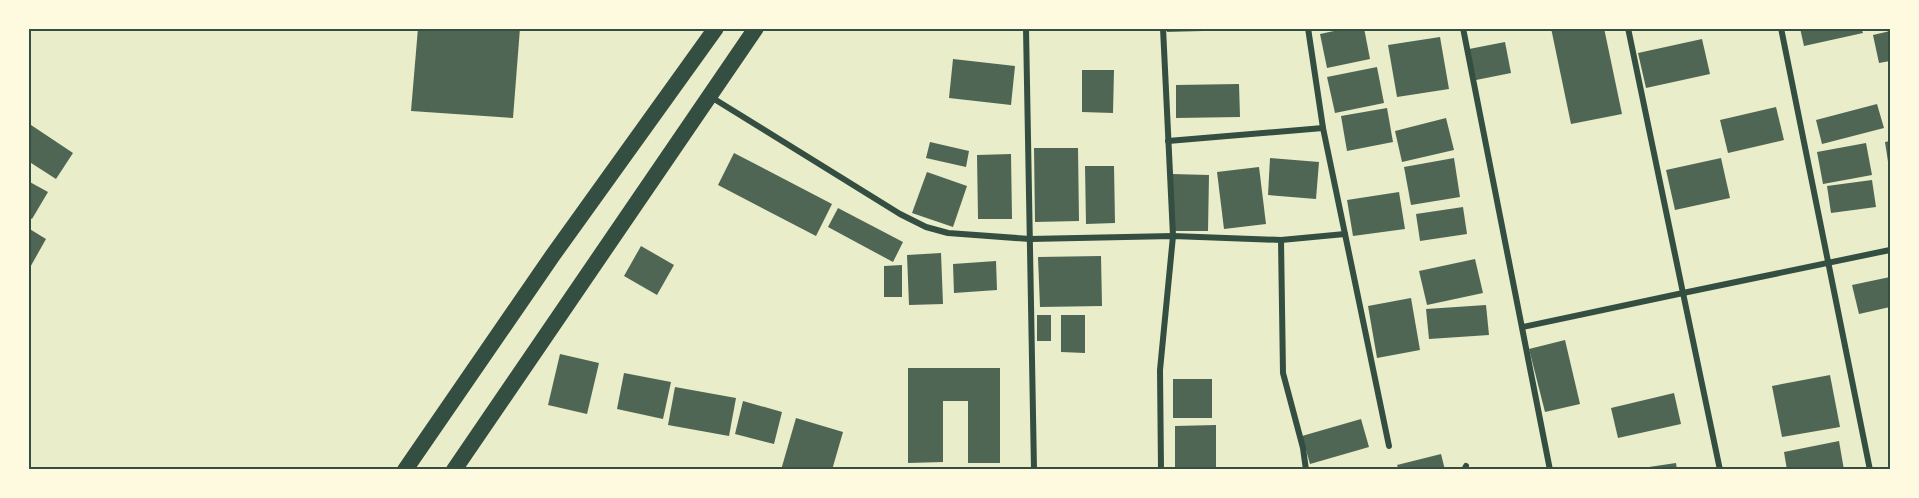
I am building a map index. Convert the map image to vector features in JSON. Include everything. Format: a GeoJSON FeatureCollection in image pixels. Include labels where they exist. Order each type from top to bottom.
{"type":"FeatureCollection","features":[{"type":"Feature","properties":{"kind":"highway"},"geometry":{"type":"LineString","coordinates":[[405,470],[553,255],[716,28]]}},
{"type":"Feature","properties":{"kind":"highway"},"geometry":{"type":"LineString","coordinates":[[454,470],[756,28]]}},
{"type":"Feature","properties":{"kind":"street"},"geometry":{"type":"LineString","coordinates":[[1026,28],[1034,470]]}},
{"type":"Feature","properties":{"kind":"street"},"geometry":{"type":"LineString","coordinates":[[1161,470],[1160,370],[1173,236],[1163,28]]}},
{"type":"Feature","properties":{"kind":"street"},"geometry":{"type":"LineString","coordinates":[[1308,28],[1323,128],[1389,446]]}},
{"type":"Feature","properties":{"kind":"street"},"geometry":{"type":"LineString","coordinates":[[1463,28],[1550,470]]}},
{"type":"Feature","properties":{"kind":"street"},"geometry":{"type":"LineString","coordinates":[[1628,28],[1720,470]]}},
{"type":"Feature","properties":{"kind":"street"},"geometry":{"type":"LineString","coordinates":[[1781,28],[1870,470]]}},
{"type":"Feature","properties":{"kind":"street"},"geometry":{"type":"LineString","coordinates":[[709,97],[900,214],[926,227],[948,233],[1030,239],[1173,236],[1281,240],[1345,234]]}},
{"type":"Feature","properties":{"kind":"street"},"geometry":{"type":"LineString","coordinates":[[1168,141],[1323,128]]}},
{"type":"Feature","properties":{"kind":"street"},"geometry":{"type":"LineString","coordinates":[[1281,240],[1283,373],[1303,448],[1306,470]]}},
{"type":"Feature","properties":{"kind":"street"},"geometry":{"type":"LineString","coordinates":[[1523,327],[1890,250]]}},
{"type":"Feature","properties":{"kind":"building"},"geometry":{"type":"Polygon","coordinates":[[[418,28],[520,28],[513,118],[411,111],[418,28]]]}},
{"type":"Feature","properties":{"kind":"building"},"geometry":{"type":"Polygon","coordinates":[[[1167,28],[1203,28],[1203,31],[1167,32],[1167,28]]]}},
{"type":"Feature","properties":{"kind":"building"},"geometry":{"type":"Polygon","coordinates":[[[1348,28],[1364,28],[1370,59],[1327,68],[1320,34],[1348,28]]]}},
{"type":"Feature","properties":{"kind":"building"},"geometry":{"type":"Polygon","coordinates":[[[1551,28],[1604,28],[1622,114],[1571,124],[1551,28]]]}},
{"type":"Feature","properties":{"kind":"building"},"geometry":{"type":"Polygon","coordinates":[[[1800,28],[1861,28],[1863,33],[1804,46],[1800,28]]]}},
{"type":"Feature","properties":{"kind":"building"},"geometry":{"type":"Polygon","coordinates":[[[1890,31],[1890,61],[1879,63],[1873,35],[1890,31]]]}},
{"type":"Feature","properties":{"kind":"building"},"geometry":{"type":"Polygon","coordinates":[[[1440,37],[1449,89],[1397,97],[1388,45],[1440,37]]]}},
{"type":"Feature","properties":{"kind":"building"},"geometry":{"type":"Polygon","coordinates":[[[1702,39],[1710,74],[1646,88],[1638,53],[1702,39]]]}},
{"type":"Feature","properties":{"kind":"building"},"geometry":{"type":"Polygon","coordinates":[[[1505,42],[1511,73],[1476,80],[1469,49],[1505,42]]]}},
{"type":"Feature","properties":{"kind":"building"},"geometry":{"type":"Polygon","coordinates":[[[953,59],[1015,66],[1011,105],[949,98],[953,59]]]}},
{"type":"Feature","properties":{"kind":"building"},"geometry":{"type":"Polygon","coordinates":[[[1377,67],[1384,103],[1335,113],[1327,77],[1377,67]]]}},
{"type":"Feature","properties":{"kind":"building"},"geometry":{"type":"Polygon","coordinates":[[[1082,70],[1114,70],[1113,113],[1082,112],[1082,70]]]}},
{"type":"Feature","properties":{"kind":"building"},"geometry":{"type":"Polygon","coordinates":[[[1239,84],[1240,117],[1176,118],[1176,85],[1239,84]]]}},
{"type":"Feature","properties":{"kind":"building"},"geometry":{"type":"Polygon","coordinates":[[[1877,104],[1884,128],[1822,144],[1816,120],[1877,104]]]}},
{"type":"Feature","properties":{"kind":"building"},"geometry":{"type":"Polygon","coordinates":[[[1776,107],[1784,140],[1728,153],[1720,120],[1776,107]]]}},
{"type":"Feature","properties":{"kind":"building"},"geometry":{"type":"Polygon","coordinates":[[[1387,108],[1393,142],[1347,151],[1341,116],[1387,108]]]}},
{"type":"Feature","properties":{"kind":"building"},"geometry":{"type":"Polygon","coordinates":[[[1446,118],[1454,150],[1402,162],[1395,131],[1446,118]]]}},
{"type":"Feature","properties":{"kind":"building"},"geometry":{"type":"Polygon","coordinates":[[[28,123],[73,153],[56,179],[28,161],[28,123]]]}},
{"type":"Feature","properties":{"kind":"building"},"geometry":{"type":"Polygon","coordinates":[[[1890,141],[1890,167],[1889,168],[1885,142],[1890,141]]]}},
{"type":"Feature","properties":{"kind":"building"},"geometry":{"type":"Polygon","coordinates":[[[930,142],[969,151],[966,167],[926,158],[930,142]]]}},
{"type":"Feature","properties":{"kind":"building"},"geometry":{"type":"Polygon","coordinates":[[[1866,143],[1872,175],[1823,184],[1817,152],[1866,143]]]}},
{"type":"Feature","properties":{"kind":"building"},"geometry":{"type":"Polygon","coordinates":[[[1034,148],[1078,148],[1079,221],[1035,222],[1034,148]]]}},
{"type":"Feature","properties":{"kind":"building"},"geometry":{"type":"Polygon","coordinates":[[[734,153],[832,204],[816,236],[718,185],[734,153]]]}},
{"type":"Feature","properties":{"kind":"building"},"geometry":{"type":"Polygon","coordinates":[[[1011,154],[1012,219],[978,219],[977,155],[1011,154]]]}},
{"type":"Feature","properties":{"kind":"building"},"geometry":{"type":"Polygon","coordinates":[[[1270,158],[1319,162],[1316,199],[1268,195],[1270,158]]]}},
{"type":"Feature","properties":{"kind":"building"},"geometry":{"type":"Polygon","coordinates":[[[1454,158],[1460,197],[1411,205],[1404,167],[1454,158]]]}},
{"type":"Feature","properties":{"kind":"building"},"geometry":{"type":"Polygon","coordinates":[[[1721,158],[1730,198],[1675,210],[1666,170],[1721,158]]]}},
{"type":"Feature","properties":{"kind":"building"},"geometry":{"type":"Polygon","coordinates":[[[1085,166],[1114,166],[1115,223],[1086,224],[1085,166]]]}},
{"type":"Feature","properties":{"kind":"building"},"geometry":{"type":"Polygon","coordinates":[[[1259,167],[1266,224],[1224,229],[1217,172],[1259,167]]]}},
{"type":"Feature","properties":{"kind":"building"},"geometry":{"type":"Polygon","coordinates":[[[927,172],[967,186],[953,227],[912,213],[927,172]]]}},
{"type":"Feature","properties":{"kind":"building"},"geometry":{"type":"Polygon","coordinates":[[[1172,174],[1209,175],[1208,231],[1172,231],[1172,174]]]}},
{"type":"Feature","properties":{"kind":"building"},"geometry":{"type":"Polygon","coordinates":[[[1872,180],[1876,207],[1831,213],[1827,186],[1872,180]]]}},
{"type":"Feature","properties":{"kind":"building"},"geometry":{"type":"Polygon","coordinates":[[[28,181],[48,192],[32,219],[28,217],[28,181]]]}},
{"type":"Feature","properties":{"kind":"building"},"geometry":{"type":"Polygon","coordinates":[[[1399,192],[1405,229],[1353,236],[1347,200],[1399,192]]]}},
{"type":"Feature","properties":{"kind":"building"},"geometry":{"type":"Polygon","coordinates":[[[1463,207],[1467,234],[1420,241],[1416,214],[1463,207]]]}},
{"type":"Feature","properties":{"kind":"building"},"geometry":{"type":"Polygon","coordinates":[[[838,208],[903,242],[893,262],[828,227],[838,208]]]}},
{"type":"Feature","properties":{"kind":"building"},"geometry":{"type":"Polygon","coordinates":[[[28,228],[46,239],[28,271],[28,228]]]}},
{"type":"Feature","properties":{"kind":"building"},"geometry":{"type":"Polygon","coordinates":[[[641,246],[674,265],[657,295],[624,276],[641,246]]]}},
{"type":"Feature","properties":{"kind":"building"},"geometry":{"type":"Polygon","coordinates":[[[941,253],[943,304],[909,305],[907,255],[941,253]]]}},
{"type":"Feature","properties":{"kind":"building"},"geometry":{"type":"Polygon","coordinates":[[[1101,256],[1102,306],[1040,307],[1038,257],[1101,256]]]}},
{"type":"Feature","properties":{"kind":"building"},"geometry":{"type":"Polygon","coordinates":[[[1475,259],[1483,293],[1427,305],[1419,271],[1475,259]]]}},
{"type":"Feature","properties":{"kind":"building"},"geometry":{"type":"Polygon","coordinates":[[[996,261],[997,290],[954,293],[953,264],[996,261]]]}},
{"type":"Feature","properties":{"kind":"building"},"geometry":{"type":"Polygon","coordinates":[[[902,265],[902,297],[884,297],[884,266],[902,265]]]}},
{"type":"Feature","properties":{"kind":"building"},"geometry":{"type":"Polygon","coordinates":[[[1890,277],[1890,307],[1859,314],[1852,285],[1890,277]]]}},
{"type":"Feature","properties":{"kind":"building"},"geometry":{"type":"Polygon","coordinates":[[[1411,298],[1420,350],[1377,358],[1368,306],[1411,298]]]}},
{"type":"Feature","properties":{"kind":"building"},"geometry":{"type":"Polygon","coordinates":[[[1486,305],[1489,335],[1429,339],[1426,309],[1486,305]]]}},
{"type":"Feature","properties":{"kind":"building"},"geometry":{"type":"Polygon","coordinates":[[[1037,315],[1051,315],[1051,341],[1037,341],[1037,315]]]}},
{"type":"Feature","properties":{"kind":"building"},"geometry":{"type":"Polygon","coordinates":[[[1061,315],[1085,315],[1085,353],[1061,352],[1061,315]]]}},
{"type":"Feature","properties":{"kind":"building"},"geometry":{"type":"Polygon","coordinates":[[[1565,340],[1580,404],[1545,412],[1529,349],[1565,340]]]}},
{"type":"Feature","properties":{"kind":"building"},"geometry":{"type":"Polygon","coordinates":[[[560,354],[599,363],[587,414],[548,405],[560,354]]]}},
{"type":"Feature","properties":{"kind":"building"},"geometry":{"type":"Polygon","coordinates":[[[908,368],[1000,368],[1000,463],[968,463],[968,401],[943,401],[943,462],[908,463],[908,368]]]}},
{"type":"Feature","properties":{"kind":"building"},"geometry":{"type":"Polygon","coordinates":[[[624,373],[671,382],[663,419],[617,409],[624,373]]]}},
{"type":"Feature","properties":{"kind":"building"},"geometry":{"type":"Polygon","coordinates":[[[1830,375],[1840,427],[1782,437],[1772,386],[1830,375]]]}},
{"type":"Feature","properties":{"kind":"building"},"geometry":{"type":"Polygon","coordinates":[[[1173,379],[1212,379],[1212,418],[1173,418],[1173,379]]]}},
{"type":"Feature","properties":{"kind":"building"},"geometry":{"type":"Polygon","coordinates":[[[675,387],[736,398],[729,436],[668,425],[675,387]]]}},
{"type":"Feature","properties":{"kind":"building"},"geometry":{"type":"Polygon","coordinates":[[[1674,393],[1681,424],[1618,438],[1611,408],[1674,393]]]}},
{"type":"Feature","properties":{"kind":"building"},"geometry":{"type":"Polygon","coordinates":[[[743,401],[782,412],[774,444],[735,434],[743,401]]]}},
{"type":"Feature","properties":{"kind":"building"},"geometry":{"type":"Polygon","coordinates":[[[796,418],[843,432],[832,470],[781,470],[796,418]]]}},
{"type":"Feature","properties":{"kind":"building"},"geometry":{"type":"Polygon","coordinates":[[[1361,419],[1369,447],[1310,464],[1302,436],[1361,419]]]}},
{"type":"Feature","properties":{"kind":"building"},"geometry":{"type":"Polygon","coordinates":[[[1216,425],[1216,470],[1175,470],[1175,426],[1216,425]]]}},
{"type":"Feature","properties":{"kind":"building"},"geometry":{"type":"Polygon","coordinates":[[[1839,441],[1844,470],[1787,470],[1784,452],[1839,441]]]}},
{"type":"Feature","properties":{"kind":"building"},"geometry":{"type":"Polygon","coordinates":[[[1441,454],[1445,470],[1399,470],[1397,465],[1441,454]]]}},
{"type":"Feature","properties":{"kind":"building"},"geometry":{"type":"Polygon","coordinates":[[[1676,463],[1677,470],[1642,470],[1642,468],[1676,463]]]}}]}
